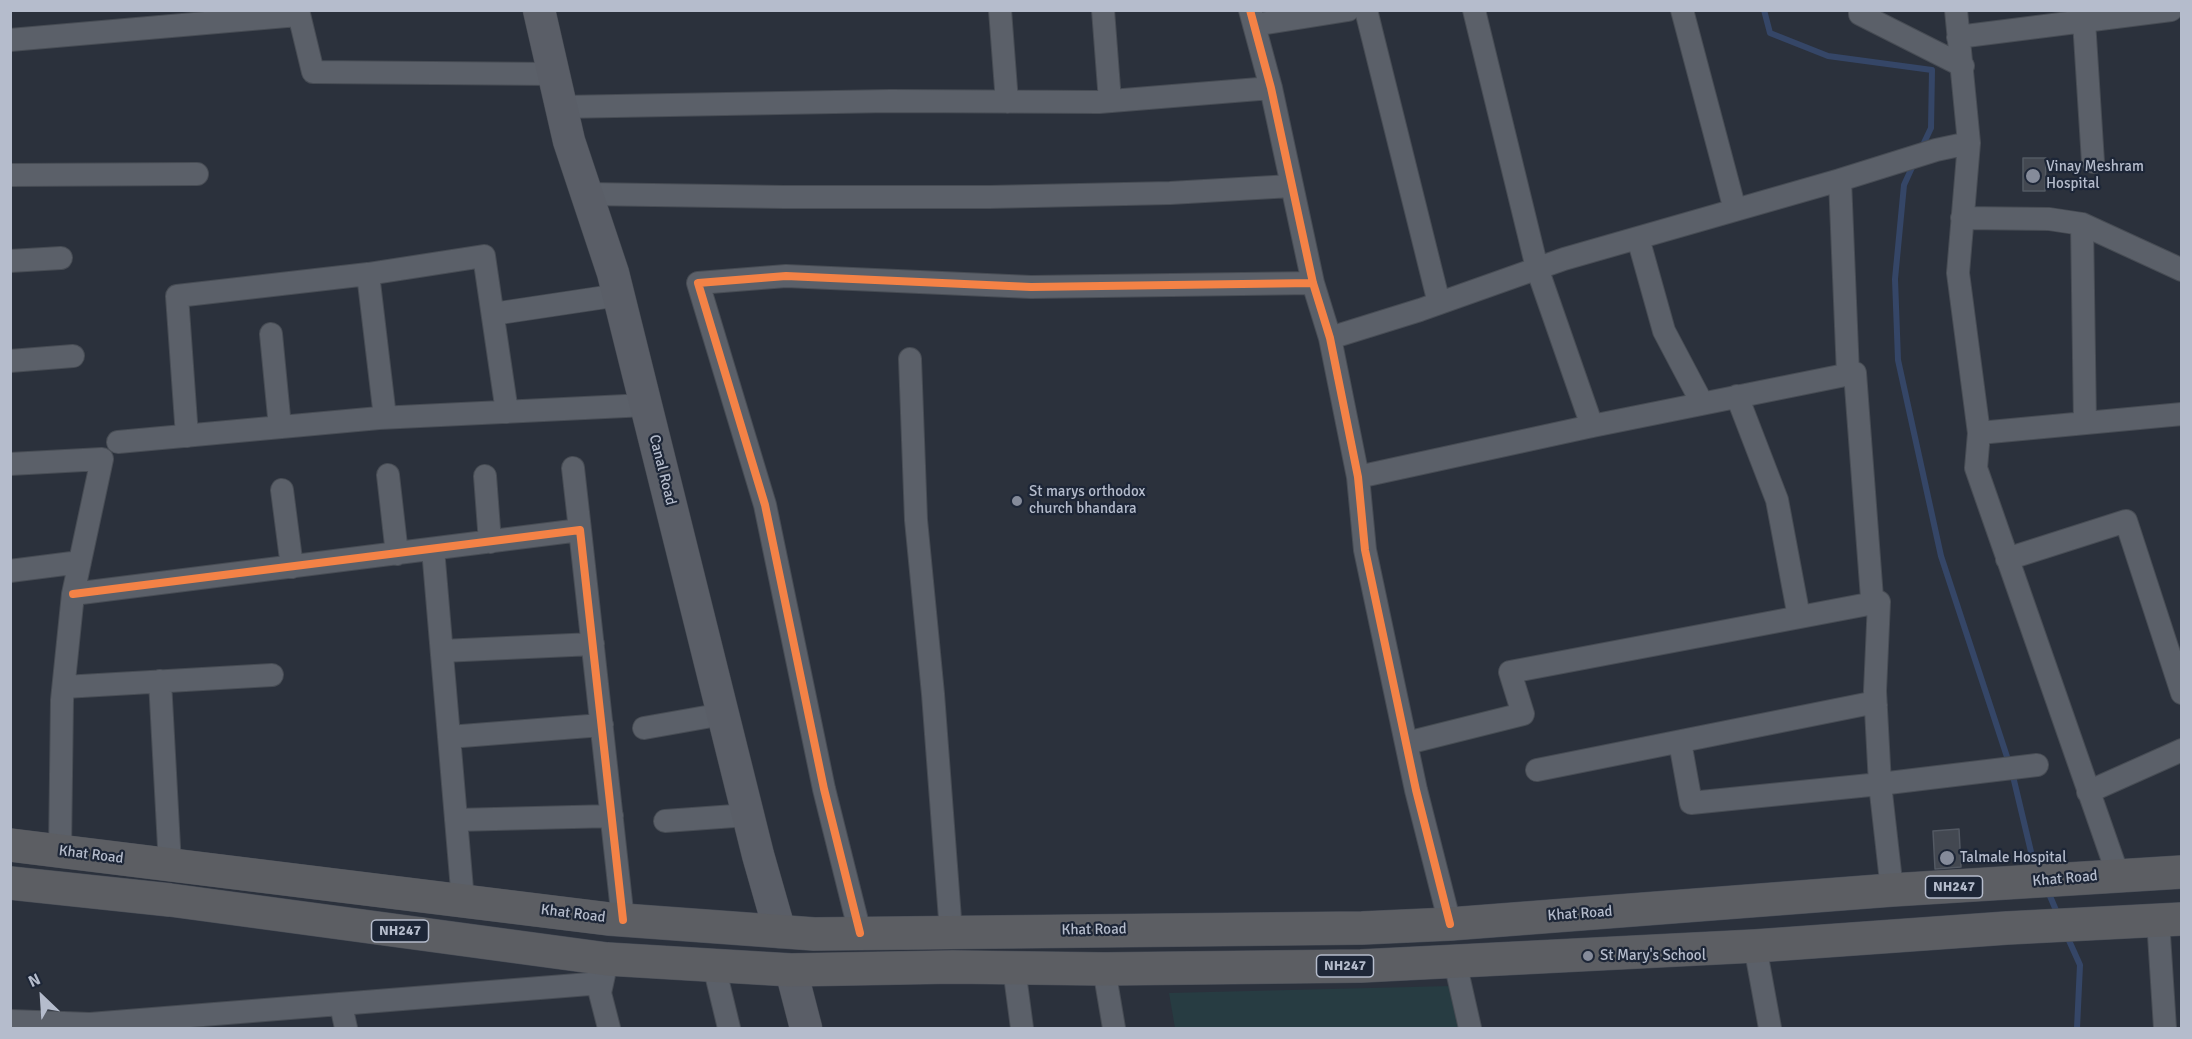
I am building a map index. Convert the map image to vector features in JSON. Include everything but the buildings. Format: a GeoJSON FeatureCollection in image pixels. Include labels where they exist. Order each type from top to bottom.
{"type":"FeatureCollection","features":[{"type":"Feature","properties":{"kind":"highway","name":"Khat Road"},"geometry":{"type":"LineString","coordinates":[[10,845],[623,920],[780,932],[860,933],[1362,928],[1450,924],[2079,877],[2181,872]]}},
{"type":"Feature","properties":{"kind":"highway"},"geometry":{"type":"LineString","coordinates":[[58,888],[60,851]]}},
{"type":"Feature","properties":{"kind":"highway","name":"NH247"},"geometry":{"type":"LineString","coordinates":[[10,884],[170,900],[604,971],[715,965],[791,970],[953,967],[1104,969],[1361,966],[1755,946],[2007,928],[2170,920]]}},
{"type":"Feature","properties":{"kind":"highway"},"geometry":{"type":"LineString","coordinates":[[1450,924],[1455,962]]}},
{"type":"Feature","properties":{"kind":"highway"},"geometry":{"type":"LineString","coordinates":[[780,932],[791,970]]}},
{"type":"Feature","properties":{"kind":"street","name":"Canal Road"},"geometry":{"type":"LineString","coordinates":[[539,10],[569,141],[619,295],[748,815],[780,932]]}},
{"type":"Feature","properties":{"kind":"street"},"geometry":{"type":"LineString","coordinates":[[1000,10],[1007,102]]}},
{"type":"Feature","properties":{"kind":"street"},"geometry":{"type":"LineString","coordinates":[[1103,10],[1110,101]]}},
{"type":"Feature","properties":{"kind":"street"},"geometry":{"type":"LineString","coordinates":[[1348,10],[1252,18],[1271,88],[1313,283],[1330,338],[1358,477],[1365,550],[1416,790],[1450,924]]}},
{"type":"Feature","properties":{"kind":"street"},"geometry":{"type":"LineString","coordinates":[[1366,10],[1439,303]]}},
{"type":"Feature","properties":{"kind":"street"},"geometry":{"type":"LineString","coordinates":[[1474,10],[1538,268],[1592,426]]}},
{"type":"Feature","properties":{"kind":"street"},"geometry":{"type":"LineString","coordinates":[[1682,10],[1735,210]]}},
{"type":"Feature","properties":{"kind":"street"},"geometry":{"type":"LineString","coordinates":[[1860,10],[1860,15],[1963,66]]}},
{"type":"Feature","properties":{"kind":"street"},"geometry":{"type":"LineString","coordinates":[[1956,10],[1969,143],[1958,273],[1978,433],[1976,468],[2118,875]]}},
{"type":"Feature","properties":{"kind":"street"},"geometry":{"type":"LineString","coordinates":[[1958,37],[2158,11]]}},
{"type":"Feature","properties":{"kind":"street"},"geometry":{"type":"LineString","coordinates":[[10,40],[298,13],[313,72],[554,74]]}},
{"type":"Feature","properties":{"kind":"street"},"geometry":{"type":"LineString","coordinates":[[2084,21],[2093,162]]}},
{"type":"Feature","properties":{"kind":"street"},"geometry":{"type":"LineString","coordinates":[[561,107],[890,101],[1110,101],[1271,88]]}},
{"type":"Feature","properties":{"kind":"street"},"geometry":{"type":"LineString","coordinates":[[1330,338],[1538,268],[1936,150],[1969,143]]}},
{"type":"Feature","properties":{"kind":"street"},"geometry":{"type":"LineString","coordinates":[[10,175],[197,174]]}},
{"type":"Feature","properties":{"kind":"street"},"geometry":{"type":"LineString","coordinates":[[1840,180],[1848,375]]}},
{"type":"Feature","properties":{"kind":"street"},"geometry":{"type":"LineString","coordinates":[[587,195],[989,197],[1170,194],[1291,186]]}},
{"type":"Feature","properties":{"kind":"street"},"geometry":{"type":"LineString","coordinates":[[1962,218],[2049,219],[2082,224],[2181,270]]}},
{"type":"Feature","properties":{"kind":"street"},"geometry":{"type":"LineString","coordinates":[[2082,224],[2085,423]]}},
{"type":"Feature","properties":{"kind":"street"},"geometry":{"type":"LineString","coordinates":[[1638,238],[1664,332],[1702,403]]}},
{"type":"Feature","properties":{"kind":"street"},"geometry":{"type":"LineString","coordinates":[[187,436],[177,296],[368,274],[484,256],[507,412]]}},
{"type":"Feature","properties":{"kind":"street"},"geometry":{"type":"LineString","coordinates":[[10,261],[61,258]]}},
{"type":"Feature","properties":{"kind":"street"},"geometry":{"type":"LineString","coordinates":[[368,274],[385,417]]}},
{"type":"Feature","properties":{"kind":"street"},"geometry":{"type":"LineString","coordinates":[[860,933],[825,789],[765,505],[698,283],[786,276],[1031,287],[1313,283]]}},
{"type":"Feature","properties":{"kind":"street"},"geometry":{"type":"LineString","coordinates":[[493,314],[619,295]]}},
{"type":"Feature","properties":{"kind":"street"},"geometry":{"type":"LineString","coordinates":[[271,334],[280,427]]}},
{"type":"Feature","properties":{"kind":"street"},"geometry":{"type":"LineString","coordinates":[[10,361],[73,356]]}},
{"type":"Feature","properties":{"kind":"street"},"geometry":{"type":"LineString","coordinates":[[910,359],[916,520],[933,694],[951,932]]}},
{"type":"Feature","properties":{"kind":"street"},"geometry":{"type":"LineString","coordinates":[[1358,477],[1592,426],[1855,373],[1872,598],[1879,602]]}},
{"type":"Feature","properties":{"kind":"street"},"geometry":{"type":"LineString","coordinates":[[1737,396],[1777,500],[1799,617]]}},
{"type":"Feature","properties":{"kind":"street"},"geometry":{"type":"LineString","coordinates":[[118,442],[385,417],[646,405]]}},
{"type":"Feature","properties":{"kind":"street"},"geometry":{"type":"LineString","coordinates":[[1978,433],[2181,414]]}},
{"type":"Feature","properties":{"kind":"street"},"geometry":{"type":"LineString","coordinates":[[10,464],[102,459],[73,594],[64,687],[60,851]]}},
{"type":"Feature","properties":{"kind":"street"},"geometry":{"type":"LineString","coordinates":[[573,468],[623,920]]}},
{"type":"Feature","properties":{"kind":"street"},"geometry":{"type":"LineString","coordinates":[[388,474],[397,554]]}},
{"type":"Feature","properties":{"kind":"street"},"geometry":{"type":"LineString","coordinates":[[485,476],[490,542]]}},
{"type":"Feature","properties":{"kind":"street"},"geometry":{"type":"LineString","coordinates":[[282,490],[292,567]]}},
{"type":"Feature","properties":{"kind":"street"},"geometry":{"type":"LineString","coordinates":[[2007,559],[2126,521],[2181,693]]}},
{"type":"Feature","properties":{"kind":"street"},"geometry":{"type":"LineString","coordinates":[[73,594],[580,530]]}},
{"type":"Feature","properties":{"kind":"street"},"geometry":{"type":"LineString","coordinates":[[433,549],[464,901]]}},
{"type":"Feature","properties":{"kind":"street"},"geometry":{"type":"LineString","coordinates":[[10,571],[80,562]]}},
{"type":"Feature","properties":{"kind":"street"},"geometry":{"type":"LineString","coordinates":[[1407,743],[1523,714],[1510,672],[1879,602]]}},
{"type":"Feature","properties":{"kind":"street"},"geometry":{"type":"LineString","coordinates":[[1879,602],[1876,705],[1880,784],[1892,891]]}},
{"type":"Feature","properties":{"kind":"street"},"geometry":{"type":"LineString","coordinates":[[442,651],[593,644]]}},
{"type":"Feature","properties":{"kind":"street"},"geometry":{"type":"LineString","coordinates":[[64,687],[272,675]]}},
{"type":"Feature","properties":{"kind":"street"},"geometry":{"type":"LineString","coordinates":[[160,681],[170,864]]}},
{"type":"Feature","properties":{"kind":"street"},"geometry":{"type":"LineString","coordinates":[[1537,770],[1866,704],[1876,705]]}},
{"type":"Feature","properties":{"kind":"street"},"geometry":{"type":"LineString","coordinates":[[644,728],[723,714]]}},
{"type":"Feature","properties":{"kind":"street"},"geometry":{"type":"LineString","coordinates":[[450,737],[602,724]]}},
{"type":"Feature","properties":{"kind":"street"},"geometry":{"type":"LineString","coordinates":[[1680,742],[1691,803],[2037,765]]}},
{"type":"Feature","properties":{"kind":"street"},"geometry":{"type":"LineString","coordinates":[[2088,792],[2181,750]]}},
{"type":"Feature","properties":{"kind":"street"},"geometry":{"type":"LineString","coordinates":[[665,821],[748,815]]}},
{"type":"Feature","properties":{"kind":"street"},"geometry":{"type":"LineString","coordinates":[[456,820],[612,816]]}},
{"type":"Feature","properties":{"kind":"street"},"geometry":{"type":"LineString","coordinates":[[2165,1029],[2170,920]]}},
{"type":"Feature","properties":{"kind":"street"},"geometry":{"type":"LineString","coordinates":[[1755,946],[1770,1029]]}},
{"type":"Feature","properties":{"kind":"street"},"geometry":{"type":"LineString","coordinates":[[1455,962],[1470,1029]]}},
{"type":"Feature","properties":{"kind":"street"},"geometry":{"type":"LineString","coordinates":[[715,965],[729,1029]]}},
{"type":"Feature","properties":{"kind":"street"},"geometry":{"type":"LineString","coordinates":[[1014,968],[1022,1029]]}},
{"type":"Feature","properties":{"kind":"street"},"geometry":{"type":"LineString","coordinates":[[1104,969],[1114,1029]]}},
{"type":"Feature","properties":{"kind":"street"},"geometry":{"type":"LineString","coordinates":[[791,970],[806,1029]]}},
{"type":"Feature","properties":{"kind":"street"},"geometry":{"type":"LineString","coordinates":[[10,1021],[100,1026],[341,1005],[604,971],[600,993],[609,1029]]}},
{"type":"Feature","properties":{"kind":"street"},"geometry":{"type":"LineString","coordinates":[[341,1005],[346,1029]]}},
{"type":"Feature","properties":{"kind":"green space"},"geometry":{"type":"Polygon","coordinates":[[[1451,986],[1461,1028],[1175,1028],[1169,993],[1451,986]]]}},
{"type":"Feature","properties":{"kind":"waterway"},"geometry":{"type":"LineString","coordinates":[[1764,10],[1770,33],[1828,56],[1932,70],[1931,128],[1921,149]]}},
{"type":"Feature","properties":{"kind":"waterway"},"geometry":{"type":"LineString","coordinates":[[1914,163],[1904,185],[1895,279],[1898,360],[1941,556],[2012,772],[2032,856],[2039,871]]}},
{"type":"Feature","properties":{"kind":"waterway"},"geometry":{"type":"LineString","coordinates":[[2047,889],[2058,915]]}},
{"type":"Feature","properties":{"kind":"waterway"},"geometry":{"type":"LineString","coordinates":[[2067,936],[2080,965],[2077,1028]]}},
{"type":"Feature","properties":{"kind":"cycle path"},"geometry":{"type":"LineString","coordinates":[[1250,10],[1271,88],[1313,283],[1330,338],[1358,477],[1365,550],[1416,790],[1450,924]]}},
{"type":"Feature","properties":{"kind":"cycle path"},"geometry":{"type":"LineString","coordinates":[[860,933],[824,789],[765,505],[698,283],[786,276],[1031,287],[1313,283]]}},
{"type":"Feature","properties":{"kind":"cycle path"},"geometry":{"type":"LineString","coordinates":[[73,594],[580,530],[623,920]]}},
{"type":"Feature","properties":{"kind":"place","name":"Vinay Meshram Hospital"},"geometry":{"type":"Point","coordinates":[2033,176]}},
{"type":"Feature","properties":{"kind":"place","name":"St marys orthodox church bhandara"},"geometry":{"type":"Point","coordinates":[1017,501]}},
{"type":"Feature","properties":{"kind":"place","name":"Talmale Hospital"},"geometry":{"type":"Point","coordinates":[1947,858]}},
{"type":"Feature","properties":{"kind":"place","name":"St Mary's School"},"geometry":{"type":"Point","coordinates":[1588,956]}}]}
